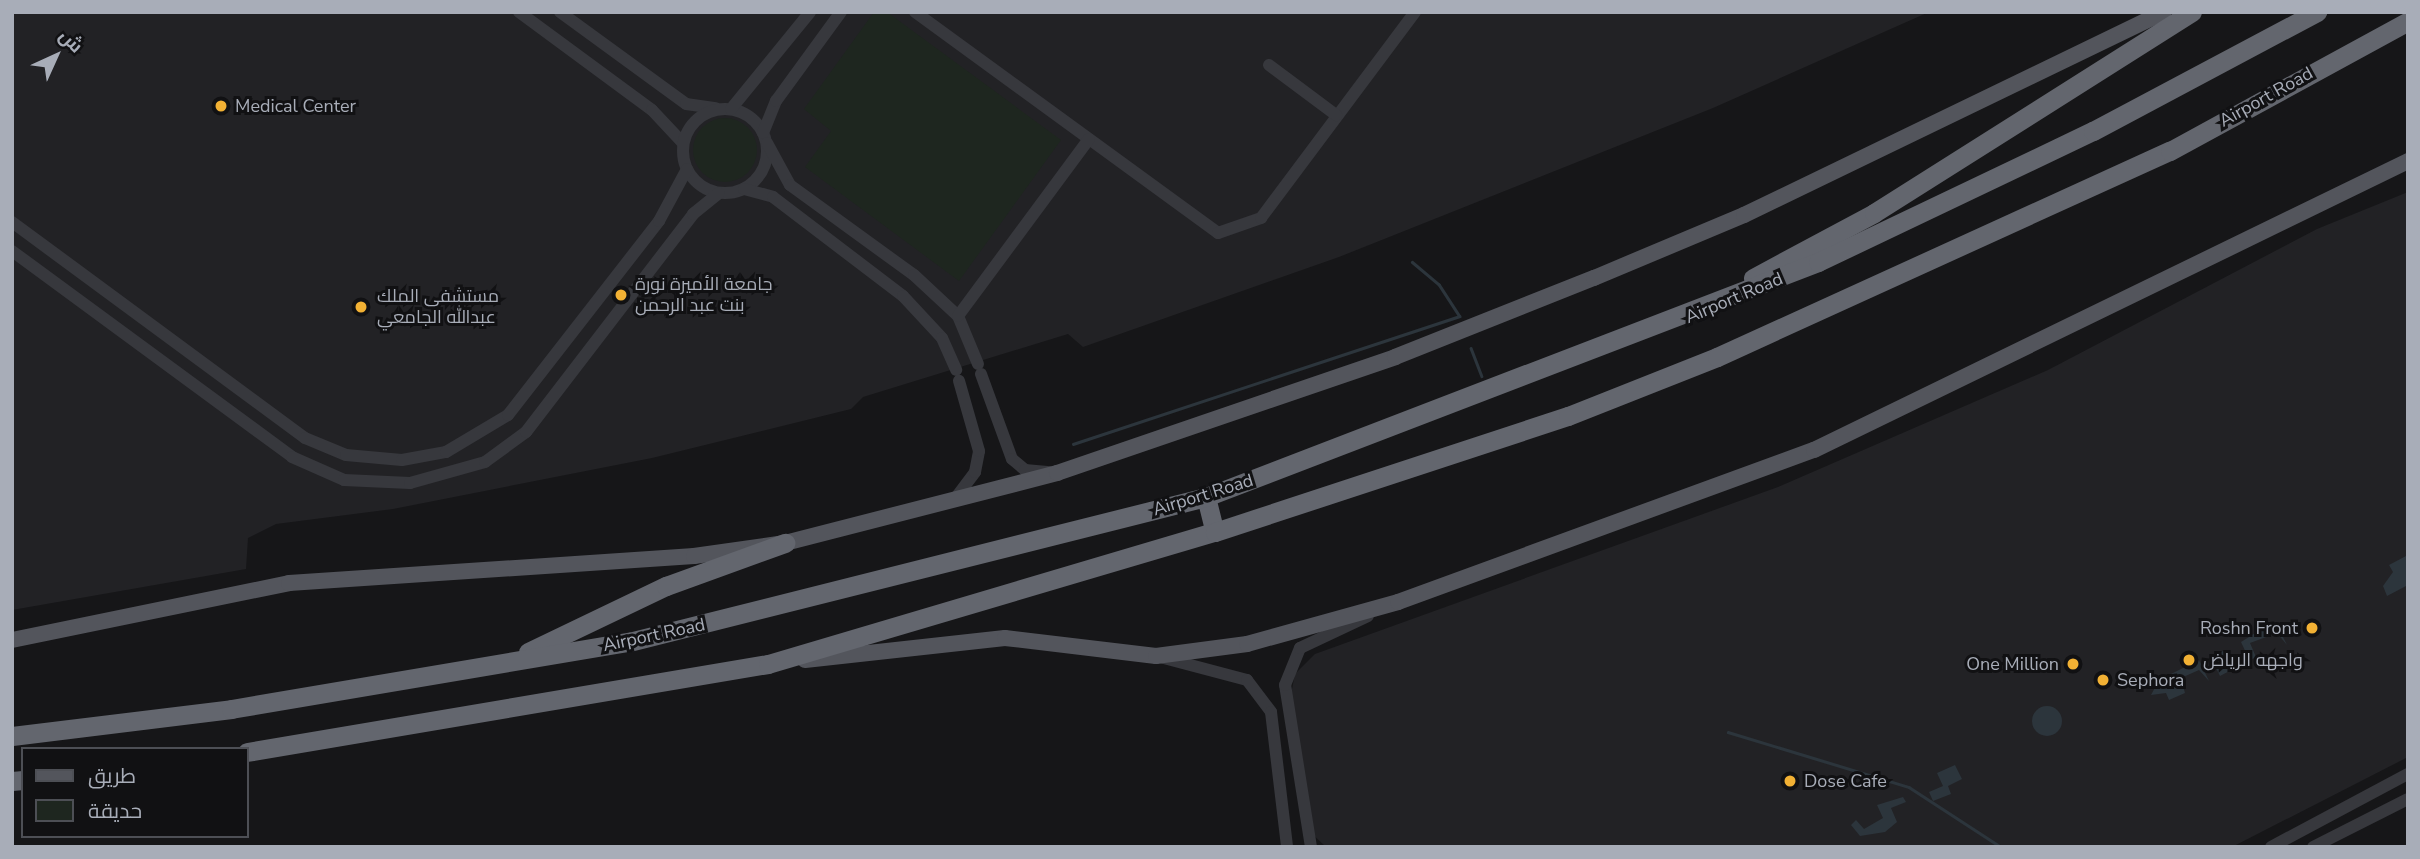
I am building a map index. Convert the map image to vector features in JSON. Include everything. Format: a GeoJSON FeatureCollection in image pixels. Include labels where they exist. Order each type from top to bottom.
{"type":"FeatureCollection","features":[{"type":"Feature","properties":{"kind":"highway"},"geometry":{"type":"LineString","coordinates":[[1657,329],[1874,213],[2192,12]]}},
{"type":"Feature","properties":{"kind":"highway","name":"Airport Road"},"geometry":{"type":"LineString","coordinates":[[12,736],[231,709],[629,642],[1206,497],[1657,329],[1818,262],[2093,131],[2317,12]]}},
{"type":"Feature","properties":{"kind":"highway","name":"Airport Road"},"geometry":{"type":"LineString","coordinates":[[248,752],[768,664],[1215,532],[1568,416],[1717,357],[2170,151],[2408,20]]}},
{"type":"Feature","properties":{"kind":"highway"},"geometry":{"type":"LineString","coordinates":[[1206,497],[1215,532]]}},
{"type":"Feature","properties":{"kind":"highway"},"geometry":{"type":"LineString","coordinates":[[508,662],[666,586],[785,543]]}},
{"type":"Feature","properties":{"kind":"main road"},"geometry":{"type":"LineString","coordinates":[[12,640],[289,583],[694,556],[785,543],[1057,473],[1395,357],[1594,278],[1769,203],[2163,12]]}},
{"type":"Feature","properties":{"kind":"main road"},"geometry":{"type":"LineString","coordinates":[[768,664],[1005,638],[1157,656],[1247,643],[1398,602],[1814,450],[2408,161]]}},
{"type":"Feature","properties":{"kind":"main road"},"geometry":{"type":"LineString","coordinates":[[12,727],[231,709]]}},
{"type":"Feature","properties":{"kind":"street"},"geometry":{"type":"LineString","coordinates":[[12,222],[306,438],[346,455],[402,460],[446,452],[508,415],[659,221],[687,169],[683,143],[652,110],[519,12]]}},
{"type":"Feature","properties":{"kind":"street"},"geometry":{"type":"LineString","coordinates":[[560,12],[686,104],[725,109],[765,138],[790,185],[914,275],[958,316],[1012,459],[1025,470],[1057,473]]}},
{"type":"Feature","properties":{"kind":"street"},"geometry":{"type":"LineString","coordinates":[[683,143],[696,120],[725,109],[810,12]]}},
{"type":"Feature","properties":{"kind":"street"},"geometry":{"type":"LineString","coordinates":[[744,189],[763,170],[765,138],[776,101],[841,12]]}},
{"type":"Feature","properties":{"kind":"street"},"geometry":{"type":"LineString","coordinates":[[915,12],[1218,233],[1261,218],[1415,12]]}},
{"type":"Feature","properties":{"kind":"street"},"geometry":{"type":"LineString","coordinates":[[1269,65],[1336,115]]}},
{"type":"Feature","properties":{"kind":"street"},"geometry":{"type":"LineString","coordinates":[[958,316],[1089,139]]}},
{"type":"Feature","properties":{"kind":"street"},"geometry":{"type":"LineString","coordinates":[[687,169],[719,193]]}},
{"type":"Feature","properties":{"kind":"street"},"geometry":{"type":"LineString","coordinates":[[12,251],[292,457],[344,480],[410,483],[485,462],[526,432],[693,214],[719,193],[744,189],[773,197],[903,296],[942,338],[958,375],[979,451],[975,472],[954,500]]}},
{"type":"Feature","properties":{"kind":"street"},"geometry":{"type":"LineString","coordinates":[[1311,847],[1285,685],[1300,648],[1398,602]]}},
{"type":"Feature","properties":{"kind":"street"},"geometry":{"type":"LineString","coordinates":[[1157,656],[1247,680],[1271,712],[1287,847]]}},
{"type":"Feature","properties":{"kind":"street"},"geometry":{"type":"LineString","coordinates":[[2271,847],[2408,774]]}},
{"type":"Feature","properties":{"kind":"street"},"geometry":{"type":"LineString","coordinates":[[2313,847],[2408,799]]}},
{"type":"Feature","properties":{"kind":"shaded area","name":"جامعة الأميرة نورة بنت عبد الرحمن"},"geometry":{"type":"Polygon","coordinates":[[[12,12],[1929,12],[1713,108],[1339,257],[1083,347],[1068,334],[863,397],[851,409],[652,458],[393,509],[276,524],[248,538],[246,569],[12,610],[12,12]]]}},
{"type":"Feature","properties":{"kind":"shaded area","name":"واجهه الرياض"},"geometry":{"type":"Polygon","coordinates":[[[2408,192],[2408,757],[2232,847],[1326,847],[1309,831],[1291,694],[1295,674],[1315,654],[1778,487],[2048,370],[2317,229],[2408,192]]]}},
{"type":"Feature","properties":{"kind":"shaded area"},"geometry":{"type":"Polygon","coordinates":[[[2406,556],[2408,585],[2387,596],[2383,586],[2393,572],[2389,565],[2406,556]]]}},
{"type":"Feature","properties":{"kind":"shaded area"},"geometry":{"type":"Polygon","coordinates":[[[2268,625],[2277,625],[2287,645],[2277,633],[2250,643],[2256,657],[2220,676],[2211,658],[2223,651],[2230,665],[2248,657],[2241,642],[2268,625]]]}},
{"type":"Feature","properties":{"kind":"shaded area"},"geometry":{"type":"Polygon","coordinates":[[[2199,660],[2209,681],[2199,670],[2181,678],[2185,693],[2169,700],[2166,693],[2151,695],[2159,680],[2199,660]]]}},
{"type":"Feature","properties":{"kind":"shaded area"},"geometry":{"type":"Polygon","coordinates":[[[2047,706],[2058,710],[2062,721],[2058,732],[2047,736],[2036,732],[2032,721],[2036,710],[2047,706]]]}},
{"type":"Feature","properties":{"kind":"shaded area"},"geometry":{"type":"Polygon","coordinates":[[[1955,765],[1962,779],[1948,786],[1951,794],[1933,801],[1929,792],[1943,786],[1937,773],[1955,765]]]}},
{"type":"Feature","properties":{"kind":"shaded area"},"geometry":{"type":"Polygon","coordinates":[[[1903,797],[1906,802],[1891,808],[1897,822],[1885,832],[1860,836],[1851,825],[1856,820],[1864,829],[1883,818],[1877,805],[1903,797]]]}},
{"type":"Feature","properties":{"kind":"green space"},"geometry":{"type":"Polygon","coordinates":[[[874,12],[887,12],[1061,140],[959,281],[805,167],[831,131],[804,109],[874,12]]]}},
{"type":"Feature","properties":{"kind":"green space"},"geometry":{"type":"Polygon","coordinates":[[[725,118],[743,124],[751,132],[757,150],[751,168],[743,176],[725,182],[707,176],[699,168],[693,150],[699,132],[707,124],[725,118]]]}},
{"type":"Feature","properties":{"kind":"waterway"},"geometry":{"type":"LineString","coordinates":[[1073,444],[1459,316],[1439,285],[1412,262]]}},
{"type":"Feature","properties":{"kind":"waterway"},"geometry":{"type":"LineString","coordinates":[[1471,348],[1482,376]]}},
{"type":"Feature","properties":{"kind":"waterway"},"geometry":{"type":"LineString","coordinates":[[1728,732],[1909,787],[2001,847]]}},
{"type":"Feature","properties":{"kind":"place","name":"Medical Center"},"geometry":{"type":"Point","coordinates":[221,106]}},
{"type":"Feature","properties":{"kind":"place","name":"جامعة الأميرة نورة بنت عبد الرحمن"},"geometry":{"type":"Point","coordinates":[621,295]}},
{"type":"Feature","properties":{"kind":"place","name":"مستشفى الملك عبدالله الجامعي"},"geometry":{"type":"Point","coordinates":[361,307]}},
{"type":"Feature","properties":{"kind":"place","name":"Roshn Front"},"geometry":{"type":"Point","coordinates":[2312,628]}},
{"type":"Feature","properties":{"kind":"place","name":"واجهه الرياض"},"geometry":{"type":"Point","coordinates":[2189,660]}},
{"type":"Feature","properties":{"kind":"place","name":"One Million"},"geometry":{"type":"Point","coordinates":[2073,664]}},
{"type":"Feature","properties":{"kind":"place","name":"Sephora"},"geometry":{"type":"Point","coordinates":[2103,680]}},
{"type":"Feature","properties":{"kind":"place","name":"Dose Cafe"},"geometry":{"type":"Point","coordinates":[1790,781]}}]}
